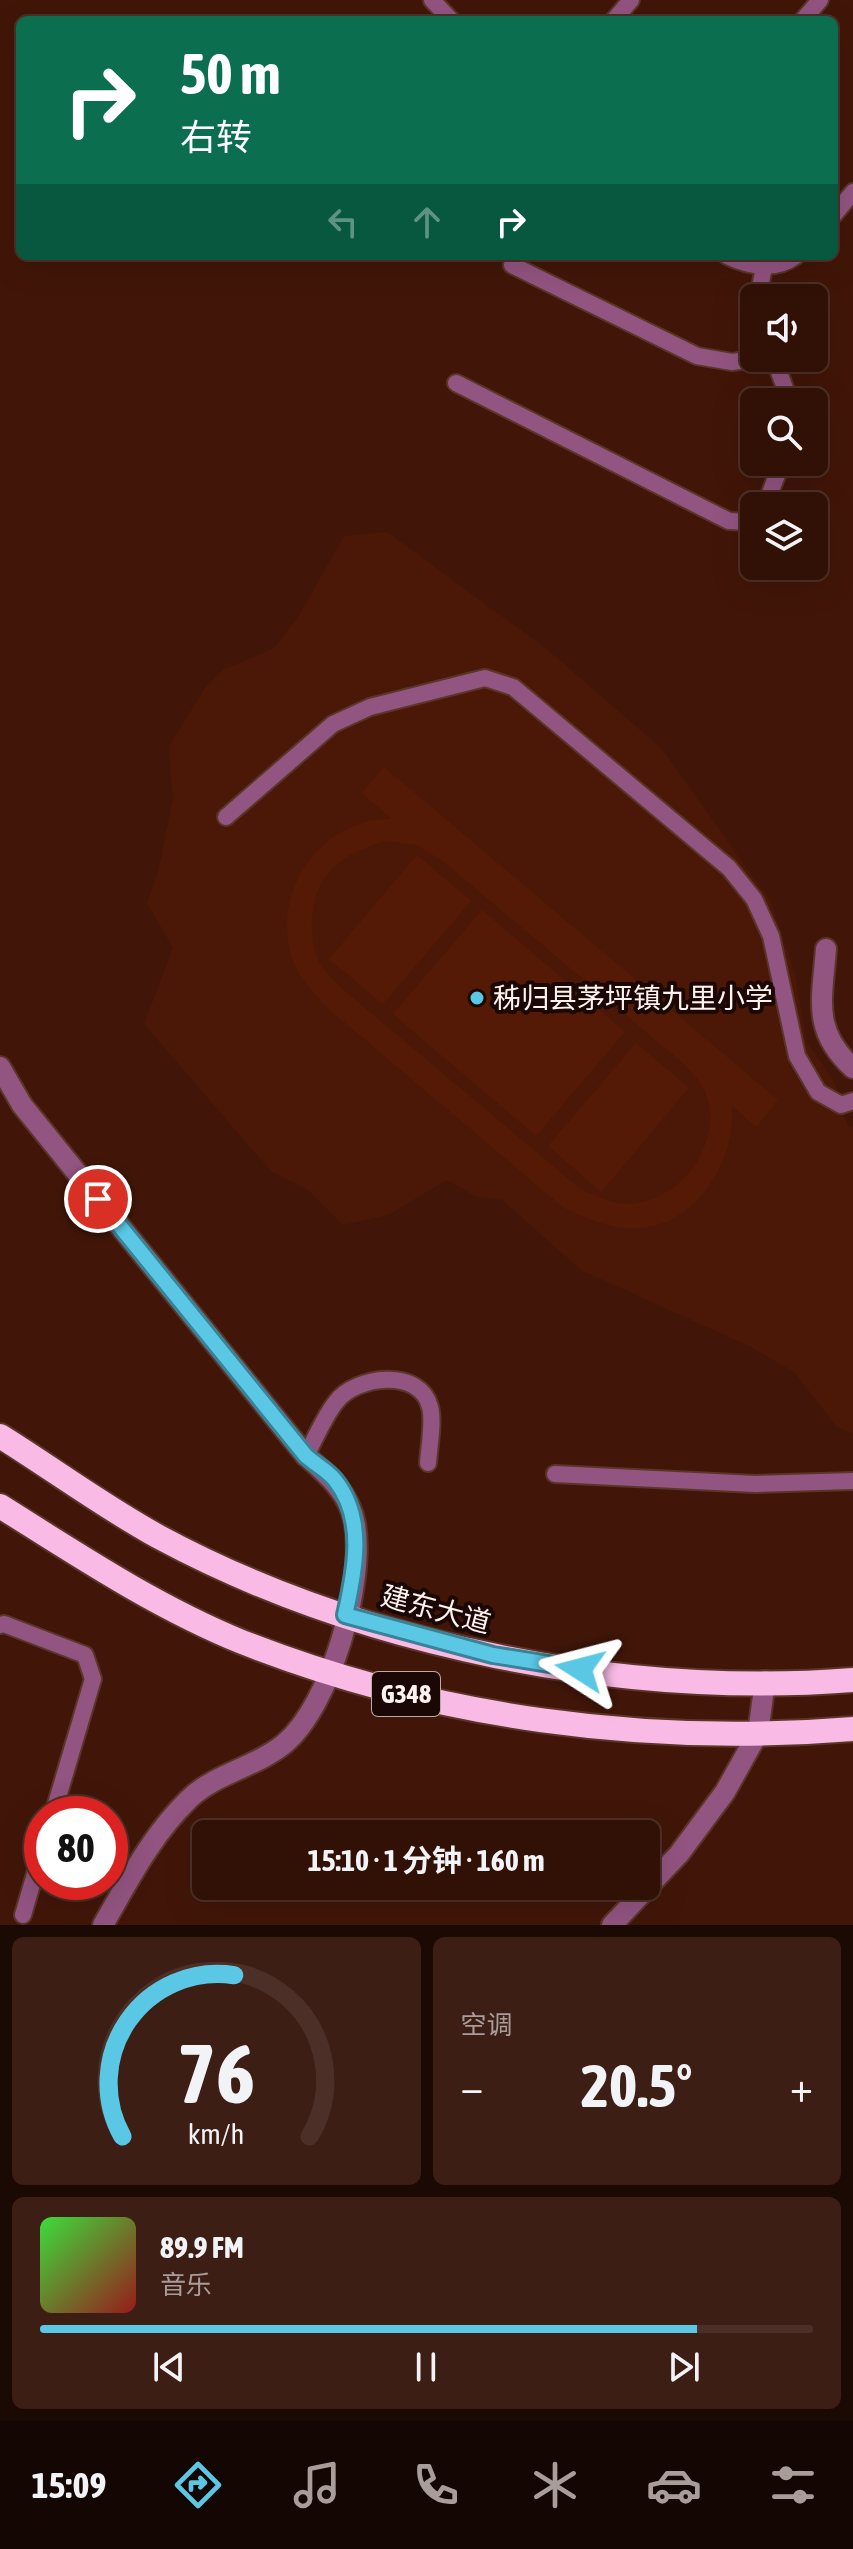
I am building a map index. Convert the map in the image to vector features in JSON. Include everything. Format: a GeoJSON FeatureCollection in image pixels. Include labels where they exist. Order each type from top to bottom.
{"type":"FeatureCollection","features":[{"type":"Feature","properties":{"kind":"highway","name":"建东大道"},"geometry":{"type":"LineString","coordinates":[[0,1436],[158,1536],[266,1587],[345,1615],[508,1657],[609,1673],[765,1681],[853,1680]]}},
{"type":"Feature","properties":{"kind":"highway","name":"G348"},"geometry":{"type":"LineString","coordinates":[[0,1506],[130,1587],[240,1641],[329,1673],[474,1711],[593,1726],[716,1735],[853,1729]]}},
{"type":"Feature","properties":{"kind":"street"},"geometry":{"type":"LineString","coordinates":[[826,949],[822,1002],[824,1031],[836,1052],[853,1068]]}},
{"type":"Feature","properties":{"kind":"street"},"geometry":{"type":"LineString","coordinates":[[0,1067],[22,1105],[306,1456],[336,1481],[355,1522],[356,1570],[321,1699],[284,1744],[191,1796],[152,1838],[103,1925]]}},
{"type":"Feature","properties":{"kind":"street"},"geometry":{"type":"LineString","coordinates":[[612,1925],[703,1825],[758,1733],[765,1681]]}},
{"type":"Feature","properties":{"kind":"lane"},"geometry":{"type":"LineString","coordinates":[[432,0],[447,16]]}},
{"type":"Feature","properties":{"kind":"lane"},"geometry":{"type":"LineString","coordinates":[[617,16],[631,0]]}},
{"type":"Feature","properties":{"kind":"lane"},"geometry":{"type":"LineString","coordinates":[[806,16],[820,0]]}},
{"type":"Feature","properties":{"kind":"lane"},"geometry":{"type":"LineString","coordinates":[[838,210],[853,192]]}},
{"type":"Feature","properties":{"kind":"lane"},"geometry":{"type":"LineString","coordinates":[[736,260],[764,267],[790,260]]}},
{"type":"Feature","properties":{"kind":"lane"},"geometry":{"type":"LineString","coordinates":[[512,265],[697,356],[740,361]]}},
{"type":"Feature","properties":{"kind":"lane"},"geometry":{"type":"LineString","coordinates":[[761,284],[764,267]]}},
{"type":"Feature","properties":{"kind":"lane"},"geometry":{"type":"LineString","coordinates":[[456,383],[729,521],[740,522]]}},
{"type":"Feature","properties":{"kind":"lane"},"geometry":{"type":"LineString","coordinates":[[226,817],[333,724],[370,707],[485,678],[513,687],[729,868],[754,899],[771,936],[797,1056],[818,1092],[841,1105],[853,1101]]}},
{"type":"Feature","properties":{"kind":"lane"},"geometry":{"type":"LineString","coordinates":[[306,1456],[337,1400],[363,1382],[390,1380],[416,1387],[430,1406],[428,1463]]}},
{"type":"Feature","properties":{"kind":"lane"},"geometry":{"type":"LineString","coordinates":[[555,1474],[755,1484],[853,1481]]}},
{"type":"Feature","properties":{"kind":"lane"},"geometry":{"type":"LineString","coordinates":[[0,1625],[85,1655],[93,1679],[58,1796]]}},
{"type":"Feature","properties":{"kind":"lane"},"geometry":{"type":"LineString","coordinates":[[23,1915],[27,1900]]}},
{"type":"Feature","properties":{"kind":"shaded area","name":"秭归县茅坪镇九里小学"},"geometry":{"type":"Polygon","coordinates":[[[387,532],[548,650],[662,749],[771,902],[795,973],[807,1043],[833,1079],[848,1127],[853,1126],[853,1434],[837,1427],[794,1372],[751,1347],[581,1270],[502,1200],[475,1196],[447,1180],[388,1215],[343,1225],[307,1189],[271,1171],[144,1024],[173,948],[147,903],[158,872],[173,799],[169,746],[205,688],[224,669],[273,649],[297,619],[344,536],[387,532]]]}},
{"type":"Feature","properties":{"kind":"shaded area"},"geometry":{"type":"Polygon","coordinates":[[[384,767],[778,1100],[756,1127],[732,1106],[732,1126],[720,1167],[696,1202],[661,1224],[640,1228],[600,1223],[564,1208],[324,1005],[297,970],[289,944],[287,917],[293,892],[304,868],[320,848],[341,832],[365,822],[392,819],[362,793],[384,767]],[[385,841],[370,846],[344,859],[325,878],[314,904],[312,925],[316,953],[324,969],[340,987],[579,1188],[607,1200],[629,1204],[655,1198],[672,1189],[698,1160],[706,1143],[710,1124],[709,1105],[699,1080],[683,1063],[444,862],[417,845],[385,841]]]}},
{"type":"Feature","properties":{"kind":"shaded area"},"geometry":{"type":"Polygon","coordinates":[[[417,855],[471,901],[383,1004],[329,959],[417,855]]]}},
{"type":"Feature","properties":{"kind":"shaded area"},"geometry":{"type":"Polygon","coordinates":[[[482,910],[625,1032],[536,1136],[393,1014],[482,910]]]}},
{"type":"Feature","properties":{"kind":"shaded area"},"geometry":{"type":"Polygon","coordinates":[[[636,1043],[689,1088],[601,1192],[548,1146],[636,1043]]]}},
{"type":"Feature","properties":{"kind":"place","name":"秭归县茅坪镇九里小学"},"geometry":{"type":"Point","coordinates":[477,998]}},
{"type":"Feature","properties":{"kind":"route"},"geometry":{"type":"LineString","coordinates":[[98,1199],[306,1456],[336,1481],[355,1522],[356,1570],[345,1615],[379,1627],[493,1655],[580,1669]]}}]}
